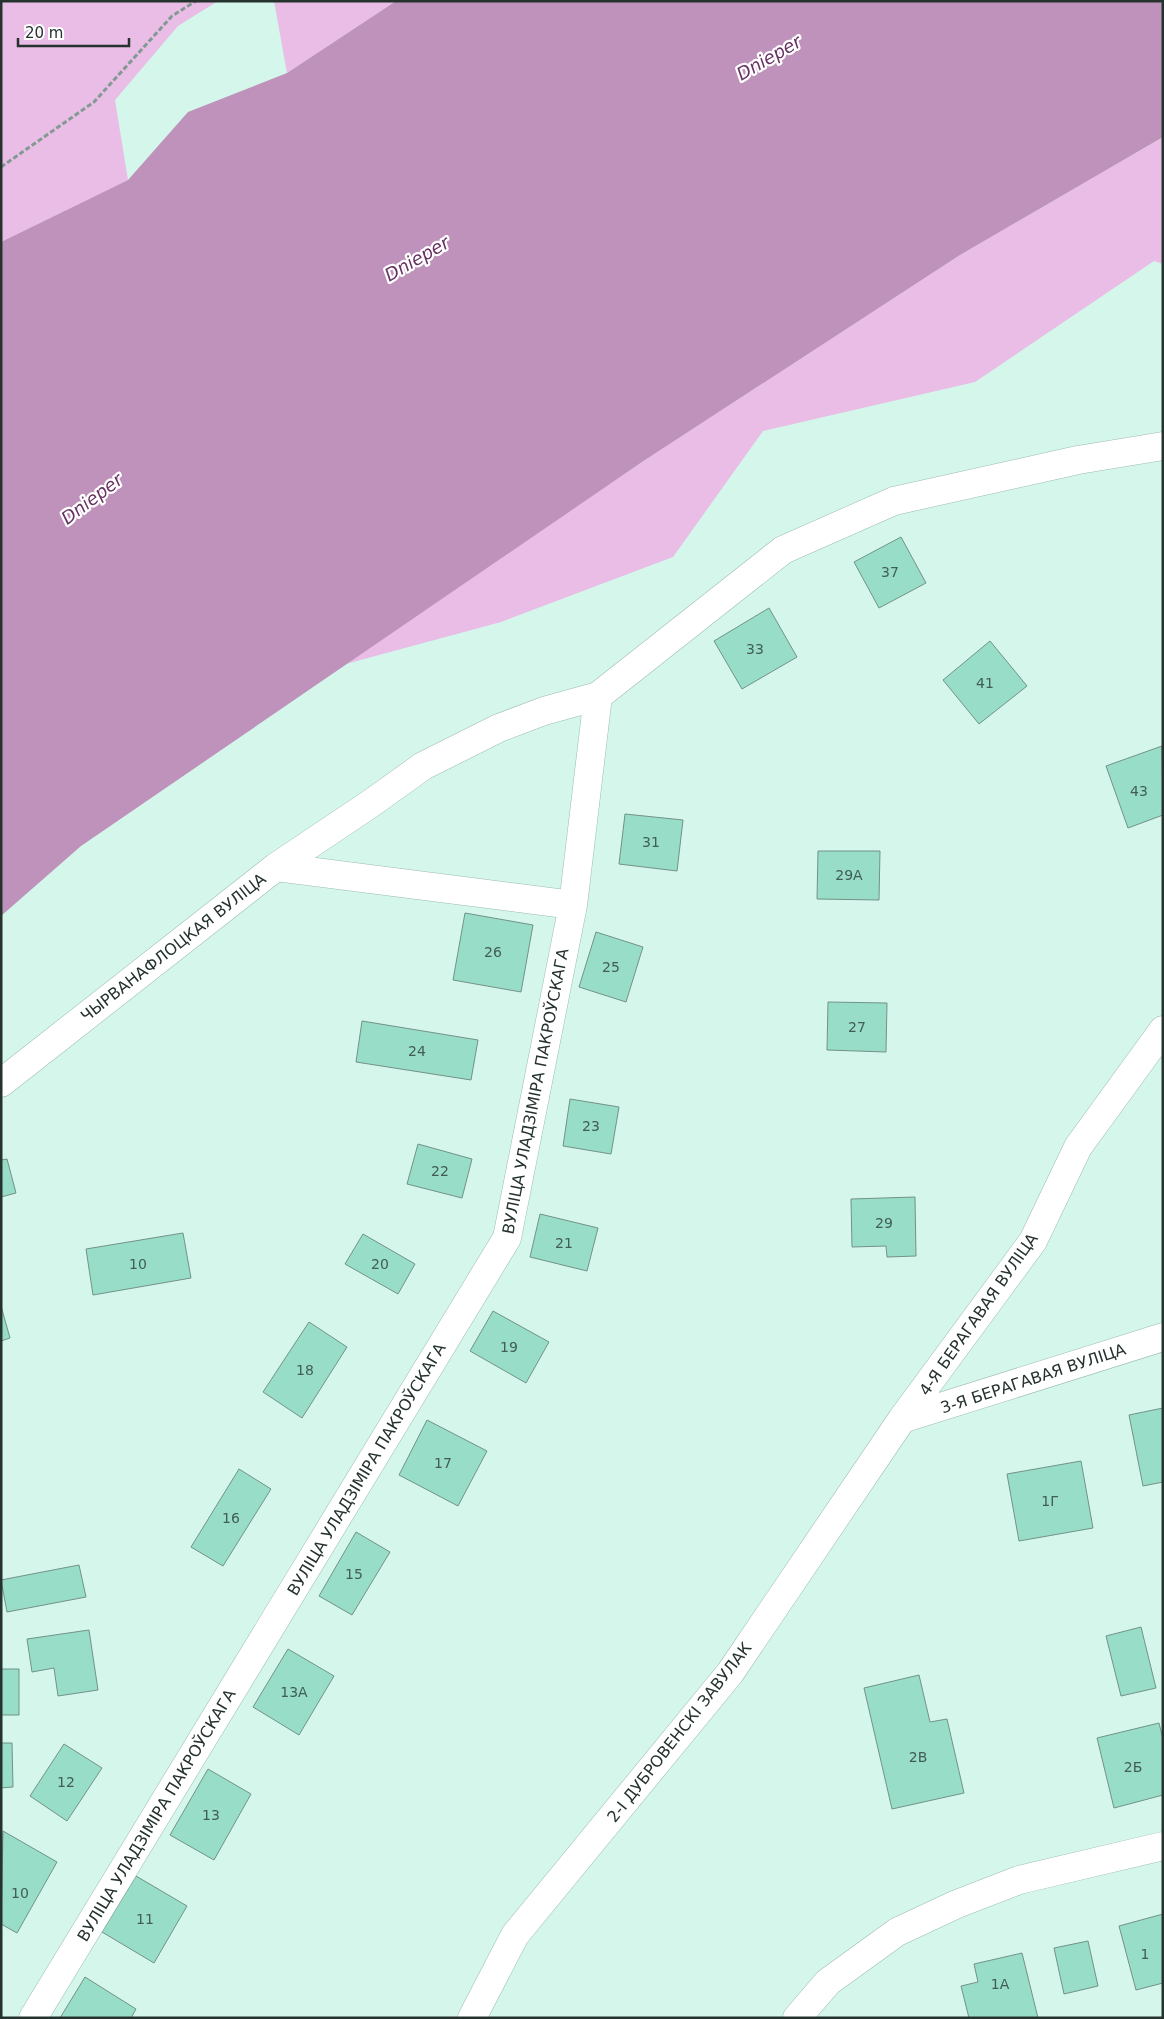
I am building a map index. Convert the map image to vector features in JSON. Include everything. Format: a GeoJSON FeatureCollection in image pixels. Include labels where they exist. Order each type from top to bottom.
{"type":"FeatureCollection","features":[{"type":"Feature","properties":{"kind":"street"},"geometry":{"type":"LineString","coordinates":[[276,867],[423,766],[498,728],[544,711],[598,696],[783,550],[894,501],[1078,460],[1163,446]]}},
{"type":"Feature","properties":{"kind":"street","name":"ВУЛІЦА УЛАДЗІМІРА ПАКРОЎСКАГА"},"geometry":{"type":"LineString","coordinates":[[33,2018],[507,1238],[573,904],[598,696]]}},
{"type":"Feature","properties":{"kind":"street","name":"ЧЫРВАНАФЛОЦКАЯ ВУЛІЦА"},"geometry":{"type":"LineString","coordinates":[[1,1083],[276,867],[573,904]]}},
{"type":"Feature","properties":{"kind":"street","name":"4-Я БЕРАГАВАЯ ВУЛІЦА"},"geometry":{"type":"LineString","coordinates":[[902,1419],[1032,1241],[1078,1147],[1163,1030]]}},
{"type":"Feature","properties":{"kind":"street","name":"3-Я БЕРАГАВАЯ ВУЛІЦА"},"geometry":{"type":"LineString","coordinates":[[902,1419],[1163,1336]]}},
{"type":"Feature","properties":{"kind":"street","name":"2-І ДУБРОВЕНСКІ ЗАВУЛАК"},"geometry":{"type":"LineString","coordinates":[[472,2018],[515,1936],[730,1673],[902,1419]]}},
{"type":"Feature","properties":{"kind":"street"},"geometry":{"type":"LineString","coordinates":[[797,2018],[828,1982],[897,1932],[957,1904],[1019,1880],[1163,1846]]}},
{"type":"Feature","properties":{"kind":"path"},"geometry":{"type":"LineString","coordinates":[[1,167],[94,102],[172,16],[196,1]]}},
{"type":"Feature","properties":{"kind":"shaded area"},"geometry":{"type":"Polygon","coordinates":[[[1,1],[218,1],[178,26],[115,100],[128,180],[1,242],[1,1]]]}},
{"type":"Feature","properties":{"kind":"shaded area"},"geometry":{"type":"Polygon","coordinates":[[[274,1],[396,1],[287,73],[274,1]]]}},
{"type":"Feature","properties":{"kind":"shaded area"},"geometry":{"type":"Polygon","coordinates":[[[1163,137],[1163,264],[1154,261],[975,382],[763,431],[673,557],[501,622],[342,665],[642,462],[960,255],[1163,137]]]}},
{"type":"Feature","properties":{"kind":"water","name":"Dnieper"},"geometry":{"type":"Polygon","coordinates":[[[396,1],[1163,1],[1163,137],[960,255],[642,462],[81,846],[1,916],[1,242],[128,180],[188,112],[287,73],[396,1]]]}},
{"type":"Feature","properties":{"kind":"building"},"geometry":{"type":"Polygon","coordinates":[[[901,537],[926,583],[879,608],[854,562],[901,537]]]}},
{"type":"Feature","properties":{"kind":"building"},"geometry":{"type":"Polygon","coordinates":[[[769,608],[797,657],[742,689],[714,641],[769,608]]]}},
{"type":"Feature","properties":{"kind":"building"},"geometry":{"type":"Polygon","coordinates":[[[990,641],[1027,686],[979,724],[943,680],[990,641]]]}},
{"type":"Feature","properties":{"kind":"building"},"geometry":{"type":"Polygon","coordinates":[[[1162,746],[1163,815],[1128,828],[1106,766],[1162,746]]]}},
{"type":"Feature","properties":{"kind":"building"},"geometry":{"type":"Polygon","coordinates":[[[625,814],[683,820],[677,871],[619,864],[625,814]]]}},
{"type":"Feature","properties":{"kind":"building"},"geometry":{"type":"Polygon","coordinates":[[[818,851],[880,851],[879,900],[817,899],[818,851]]]}},
{"type":"Feature","properties":{"kind":"building"},"geometry":{"type":"Polygon","coordinates":[[[465,913],[533,925],[521,992],[453,980],[465,913]]]}},
{"type":"Feature","properties":{"kind":"building"},"geometry":{"type":"Polygon","coordinates":[[[596,932],[643,947],[626,1002],[579,987],[596,932]]]}},
{"type":"Feature","properties":{"kind":"building"},"geometry":{"type":"Polygon","coordinates":[[[828,1002],[887,1003],[886,1052],[827,1050],[828,1002]]]}},
{"type":"Feature","properties":{"kind":"building"},"geometry":{"type":"Polygon","coordinates":[[[362,1021],[478,1040],[471,1080],[356,1062],[362,1021]]]}},
{"type":"Feature","properties":{"kind":"building"},"geometry":{"type":"Polygon","coordinates":[[[570,1099],[619,1107],[611,1154],[563,1146],[570,1099]]]}},
{"type":"Feature","properties":{"kind":"building"},"geometry":{"type":"Polygon","coordinates":[[[418,1144],[472,1159],[462,1198],[407,1184],[418,1144]]]}},
{"type":"Feature","properties":{"kind":"building"},"geometry":{"type":"Polygon","coordinates":[[[7,1159],[16,1193],[1,1197],[1,1160],[7,1159]]]}},
{"type":"Feature","properties":{"kind":"building"},"geometry":{"type":"Polygon","coordinates":[[[915,1197],[916,1256],[887,1257],[886,1246],[852,1247],[851,1199],[915,1197]]]}},
{"type":"Feature","properties":{"kind":"building"},"geometry":{"type":"Polygon","coordinates":[[[540,1214],[598,1228],[587,1271],[530,1257],[540,1214]]]}},
{"type":"Feature","properties":{"kind":"building"},"geometry":{"type":"Polygon","coordinates":[[[183,1233],[191,1278],[93,1295],[86,1249],[183,1233]]]}},
{"type":"Feature","properties":{"kind":"building"},"geometry":{"type":"Polygon","coordinates":[[[363,1234],[415,1264],[398,1294],[345,1264],[363,1234]]]}},
{"type":"Feature","properties":{"kind":"building"},"geometry":{"type":"Polygon","coordinates":[[[1,1306],[10,1338],[1,1341],[1,1306]]]}},
{"type":"Feature","properties":{"kind":"building"},"geometry":{"type":"Polygon","coordinates":[[[493,1311],[549,1342],[526,1383],[470,1351],[493,1311]]]}},
{"type":"Feature","properties":{"kind":"building"},"geometry":{"type":"Polygon","coordinates":[[[309,1322],[347,1347],[302,1418],[263,1392],[309,1322]]]}},
{"type":"Feature","properties":{"kind":"building"},"geometry":{"type":"Polygon","coordinates":[[[1163,1408],[1163,1482],[1143,1486],[1129,1415],[1163,1408]]]}},
{"type":"Feature","properties":{"kind":"building"},"geometry":{"type":"Polygon","coordinates":[[[427,1420],[487,1451],[458,1506],[399,1475],[427,1420]]]}},
{"type":"Feature","properties":{"kind":"building"},"geometry":{"type":"Polygon","coordinates":[[[1081,1461],[1093,1528],[1019,1541],[1007,1474],[1081,1461]]]}},
{"type":"Feature","properties":{"kind":"building"},"geometry":{"type":"Polygon","coordinates":[[[239,1469],[271,1489],[223,1566],[191,1547],[239,1469]]]}},
{"type":"Feature","properties":{"kind":"building"},"geometry":{"type":"Polygon","coordinates":[[[356,1532],[390,1552],[352,1615],[319,1596],[356,1532]]]}},
{"type":"Feature","properties":{"kind":"building"},"geometry":{"type":"Polygon","coordinates":[[[79,1565],[86,1597],[7,1612],[1,1580],[79,1565]]]}},
{"type":"Feature","properties":{"kind":"building"},"geometry":{"type":"Polygon","coordinates":[[[1141,1627],[1156,1688],[1121,1696],[1106,1636],[1141,1627]]]}},
{"type":"Feature","properties":{"kind":"building"},"geometry":{"type":"Polygon","coordinates":[[[89,1630],[98,1690],[58,1696],[54,1668],[32,1672],[27,1639],[89,1630]]]}},
{"type":"Feature","properties":{"kind":"building"},"geometry":{"type":"Polygon","coordinates":[[[288,1649],[334,1676],[299,1735],[253,1707],[288,1649]]]}},
{"type":"Feature","properties":{"kind":"building"},"geometry":{"type":"Polygon","coordinates":[[[1,1669],[19,1669],[19,1715],[1,1715],[1,1669]]]}},
{"type":"Feature","properties":{"kind":"building"},"geometry":{"type":"Polygon","coordinates":[[[919,1675],[930,1722],[947,1719],[964,1793],[892,1809],[864,1688],[919,1675]]]}},
{"type":"Feature","properties":{"kind":"building"},"geometry":{"type":"Polygon","coordinates":[[[1159,1723],[1163,1739],[1163,1795],[1114,1808],[1097,1738],[1159,1723]]]}},
{"type":"Feature","properties":{"kind":"building"},"geometry":{"type":"Polygon","coordinates":[[[1,1743],[12,1743],[13,1787],[1,1788],[1,1743]]]}},
{"type":"Feature","properties":{"kind":"building"},"geometry":{"type":"Polygon","coordinates":[[[64,1744],[102,1768],[67,1821],[30,1796],[64,1744]]]}},
{"type":"Feature","properties":{"kind":"building"},"geometry":{"type":"Polygon","coordinates":[[[208,1769],[251,1794],[214,1860],[170,1835],[208,1769]]]}},
{"type":"Feature","properties":{"kind":"building"},"geometry":{"type":"Polygon","coordinates":[[[3,1831],[57,1862],[17,1933],[1,1924],[3,1831]]]}},
{"type":"Feature","properties":{"kind":"building"},"geometry":{"type":"Polygon","coordinates":[[[136,1876],[187,1906],[154,1963],[102,1932],[136,1876]]]}},
{"type":"Feature","properties":{"kind":"building"},"geometry":{"type":"Polygon","coordinates":[[[1163,1914],[1163,1983],[1136,1990],[1119,1926],[1163,1914]]]}},
{"type":"Feature","properties":{"kind":"building"},"geometry":{"type":"Polygon","coordinates":[[[1088,1941],[1098,1986],[1064,1994],[1054,1948],[1088,1941]]]}},
{"type":"Feature","properties":{"kind":"building"},"geometry":{"type":"Polygon","coordinates":[[[1022,1953],[1038,2018],[969,2018],[961,1986],[978,1982],[974,1964],[1022,1953]]]}},
{"type":"Feature","properties":{"kind":"building"},"geometry":{"type":"Polygon","coordinates":[[[85,1977],[136,2009],[131,2018],[60,2018],[85,1977]]]}}]}
